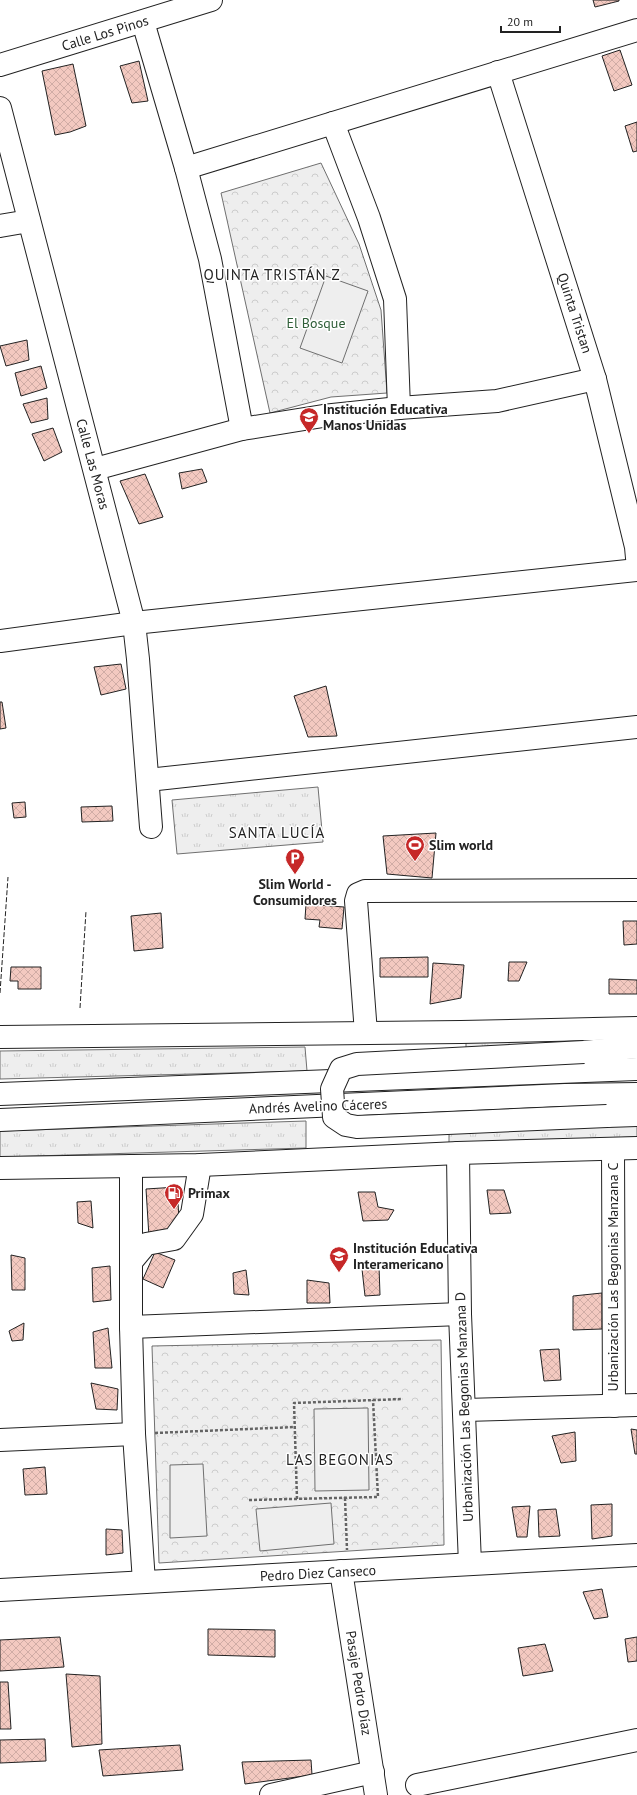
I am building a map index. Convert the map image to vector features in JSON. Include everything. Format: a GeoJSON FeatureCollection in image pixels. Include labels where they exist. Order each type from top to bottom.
{"type":"FeatureCollection","features":[{"type":"Feature","properties":{"kind":"main road","name":"Calle Los Pinos"},"geometry":{"type":"LineString","coordinates":[[0,65],[211,0]]}},
{"type":"Feature","properties":{"kind":"main road"},"geometry":{"type":"LineString","coordinates":[[143,22],[186,168],[210,259],[242,429]]}},
{"type":"Feature","properties":{"kind":"main road"},"geometry":{"type":"LineString","coordinates":[[186,168],[637,30]]}},
{"type":"Feature","properties":{"kind":"main road","name":"Quinta Tristan"},"geometry":{"type":"LineString","coordinates":[[498,72],[595,379],[636,547],[637,558]]}},
{"type":"Feature","properties":{"kind":"main road","name":"Calle Las Moras"},"geometry":{"type":"LineString","coordinates":[[0,108],[134,623],[151,827]]}},
{"type":"Feature","properties":{"kind":"main road"},"geometry":{"type":"LineString","coordinates":[[333,123],[369,218],[395,299],[399,408]]}},
{"type":"Feature","properties":{"kind":"main road"},"geometry":{"type":"LineString","coordinates":[[0,226],[29,221]]}},
{"type":"Feature","properties":{"kind":"main road"},"geometry":{"type":"LineString","coordinates":[[95,469],[242,429],[323,416],[399,408],[497,401],[595,379]]}},
{"type":"Feature","properties":{"kind":"main road"},"geometry":{"type":"LineString","coordinates":[[0,642],[134,623],[637,570]]}},
{"type":"Feature","properties":{"kind":"main road"},"geometry":{"type":"LineString","coordinates":[[148,780],[637,727]]}},
{"type":"Feature","properties":{"kind":"main road"},"geometry":{"type":"LineString","coordinates":[[366,1033],[356,901],[358,894],[365,891],[637,890]]}},
{"type":"Feature","properties":{"kind":"main road"},"geometry":{"type":"LineString","coordinates":[[0,1037],[637,1028]]}},
{"type":"Feature","properties":{"kind":"main road"},"geometry":{"type":"LineString","coordinates":[[637,1047],[584,1052],[357,1064],[341,1070],[332,1089],[334,1117],[346,1125],[357,1127],[637,1115]]}},
{"type":"Feature","properties":{"kind":"main road","name":"Andrés Avelino Cáceres"},"geometry":{"type":"LineString","coordinates":[[0,1094],[637,1068]]}},
{"type":"Feature","properties":{"kind":"main road","name":"Andrés Avelino Cáceres"},"geometry":{"type":"LineString","coordinates":[[0,1120],[558,1096],[637,1094]]}},
{"type":"Feature","properties":{"kind":"main road"},"geometry":{"type":"LineString","coordinates":[[0,1168],[200,1165],[458,1153],[637,1148]]}},
{"type":"Feature","properties":{"kind":"main road","name":"Urbanización Las Begonias Manzana C"},"geometry":{"type":"LineString","coordinates":[[613,1149],[614,1406]]}},
{"type":"Feature","properties":{"kind":"main road","name":"Urbanización Las Begonias Manzana D"},"geometry":{"type":"LineString","coordinates":[[458,1153],[460,1314],[470,1564]]}},
{"type":"Feature","properties":{"kind":"main road"},"geometry":{"type":"LineString","coordinates":[[132,1262],[146,1244],[174,1239],[183,1227],[192,1214],[200,1165]]}},
{"type":"Feature","properties":{"kind":"main road"},"geometry":{"type":"LineString","coordinates":[[130,1166],[132,1262],[131,1327],[134,1434],[144,1582]]}},
{"type":"Feature","properties":{"kind":"main road"},"geometry":{"type":"LineString","coordinates":[[131,1327],[460,1314]]}},
{"type":"Feature","properties":{"kind":"main road"},"geometry":{"type":"LineString","coordinates":[[465,1410],[637,1405]]}},
{"type":"Feature","properties":{"kind":"main road"},"geometry":{"type":"LineString","coordinates":[[0,1440],[134,1434]]}},
{"type":"Feature","properties":{"kind":"main road","name":"Pedro Diez Canseco"},"geometry":{"type":"LineString","coordinates":[[0,1590],[637,1555]]}},
{"type":"Feature","properties":{"kind":"main road","name":"Pasaje Pedro Díaz"},"geometry":{"type":"LineString","coordinates":[[345,1571],[376,1795]]}},
{"type":"Feature","properties":{"kind":"main road"},"geometry":{"type":"LineString","coordinates":[[417,1785],[637,1740]]}},
{"type":"Feature","properties":{"kind":"main road"},"geometry":{"type":"LineString","coordinates":[[271,1795],[373,1772]]}},
{"type":"Feature","properties":{"kind":"path"},"geometry":{"type":"LineString","coordinates":[[297,1500],[294,1403],[403,1399]]}},
{"type":"Feature","properties":{"kind":"path"},"geometry":{"type":"LineString","coordinates":[[249,1500],[378,1498],[373,1400]]}},
{"type":"Feature","properties":{"kind":"path"},"geometry":{"type":"LineString","coordinates":[[134,1434],[294,1427]]}},
{"type":"Feature","properties":{"kind":"path"},"geometry":{"type":"LineString","coordinates":[[344,1498],[345,1571]]}},
{"type":"Feature","properties":{"kind":"green space","name":"El Bosque"},"geometry":{"type":"Polygon","coordinates":[[[321,163],[359,244],[381,310],[387,393],[331,397],[270,413],[221,193],[321,163]]]}},
{"type":"Feature","properties":{"kind":"green space"},"geometry":{"type":"Polygon","coordinates":[[[326,276],[368,291],[342,363],[300,348],[326,276]]]}},
{"type":"Feature","properties":{"kind":"green space"},"geometry":{"type":"Polygon","coordinates":[[[318,787],[323,842],[177,854],[172,800],[318,787]]]}},
{"type":"Feature","properties":{"kind":"green space"},"geometry":{"type":"Polygon","coordinates":[[[622,1032],[622,1041],[466,1051],[466,1038],[622,1032]]]}},
{"type":"Feature","properties":{"kind":"green space"},"geometry":{"type":"Polygon","coordinates":[[[305,1047],[307,1071],[0,1079],[0,1051],[305,1047]]]}},
{"type":"Feature","properties":{"kind":"green space"},"geometry":{"type":"Polygon","coordinates":[[[306,1121],[306,1148],[0,1157],[0,1131],[306,1121]]]}},
{"type":"Feature","properties":{"kind":"green space"},"geometry":{"type":"Polygon","coordinates":[[[637,1122],[637,1137],[449,1143],[449,1130],[637,1122]]]}},
{"type":"Feature","properties":{"kind":"green space"},"geometry":{"type":"Polygon","coordinates":[[[441,1340],[444,1545],[159,1563],[152,1346],[441,1340]]]}},
{"type":"Feature","properties":{"kind":"green space"},"geometry":{"type":"Polygon","coordinates":[[[368,1408],[369,1490],[315,1491],[314,1409],[368,1408]]]}},
{"type":"Feature","properties":{"kind":"green space"},"geometry":{"type":"Polygon","coordinates":[[[203,1464],[207,1536],[170,1538],[170,1465],[203,1464]]]}},
{"type":"Feature","properties":{"kind":"green space"},"geometry":{"type":"Polygon","coordinates":[[[331,1503],[334,1544],[260,1551],[256,1509],[331,1503]]]}},
{"type":"Feature","properties":{"kind":"building"},"geometry":{"type":"Polygon","coordinates":[[[593,0],[619,0],[619,1],[595,7],[593,0]]]}},
{"type":"Feature","properties":{"kind":"building"},"geometry":{"type":"Polygon","coordinates":[[[620,50],[632,85],[614,91],[602,56],[620,50]]]}},
{"type":"Feature","properties":{"kind":"building"},"geometry":{"type":"Polygon","coordinates":[[[139,61],[148,101],[132,103],[120,66],[139,61]]]}},
{"type":"Feature","properties":{"kind":"building"},"geometry":{"type":"Polygon","coordinates":[[[73,64],[86,126],[70,132],[55,135],[42,71],[73,64]]]}},
{"type":"Feature","properties":{"kind":"building"},"geometry":{"type":"Polygon","coordinates":[[[637,122],[637,151],[633,152],[625,126],[637,122]]]}},
{"type":"Feature","properties":{"kind":"building"},"geometry":{"type":"Polygon","coordinates":[[[27,340],[29,360],[6,366],[0,346],[27,340]]]}},
{"type":"Feature","properties":{"kind":"building"},"geometry":{"type":"Polygon","coordinates":[[[41,366],[47,388],[21,396],[15,373],[41,366]]]}},
{"type":"Feature","properties":{"kind":"building"},"geometry":{"type":"Polygon","coordinates":[[[47,398],[48,419],[31,423],[23,404],[47,398]]]}},
{"type":"Feature","properties":{"kind":"building"},"geometry":{"type":"Polygon","coordinates":[[[53,428],[62,452],[44,461],[32,434],[53,428]]]}},
{"type":"Feature","properties":{"kind":"building"},"geometry":{"type":"Polygon","coordinates":[[[202,469],[207,482],[182,489],[179,473],[202,469]]]}},
{"type":"Feature","properties":{"kind":"building"},"geometry":{"type":"Polygon","coordinates":[[[145,474],[163,517],[139,524],[120,481],[145,474]]]}},
{"type":"Feature","properties":{"kind":"building"},"geometry":{"type":"Polygon","coordinates":[[[121,664],[126,689],[101,695],[94,667],[121,664]]]}},
{"type":"Feature","properties":{"kind":"building"},"geometry":{"type":"Polygon","coordinates":[[[326,686],[337,736],[308,737],[294,696],[326,686]]]}},
{"type":"Feature","properties":{"kind":"building"},"geometry":{"type":"Polygon","coordinates":[[[0,702],[2,702],[6,728],[0,729],[0,702]]]}},
{"type":"Feature","properties":{"kind":"building"},"geometry":{"type":"Polygon","coordinates":[[[25,802],[26,817],[14,818],[12,803],[25,802]]]}},
{"type":"Feature","properties":{"kind":"building"},"geometry":{"type":"Polygon","coordinates":[[[112,806],[113,821],[82,822],[81,807],[112,806]]]}},
{"type":"Feature","properties":{"kind":"building"},"geometry":{"type":"Polygon","coordinates":[[[436,833],[432,878],[387,874],[383,836],[436,833]]]}},
{"type":"Feature","properties":{"kind":"building"},"geometry":{"type":"Polygon","coordinates":[[[306,904],[344,907],[342,929],[319,927],[320,920],[305,919],[306,904]]]}},
{"type":"Feature","properties":{"kind":"building"},"geometry":{"type":"Polygon","coordinates":[[[161,913],[163,948],[134,951],[131,916],[161,913]]]}},
{"type":"Feature","properties":{"kind":"building"},"geometry":{"type":"Polygon","coordinates":[[[623,921],[637,921],[637,944],[624,945],[623,921]]]}},
{"type":"Feature","properties":{"kind":"building"},"geometry":{"type":"Polygon","coordinates":[[[428,957],[428,977],[380,977],[380,958],[428,957]]]}},
{"type":"Feature","properties":{"kind":"building"},"geometry":{"type":"Polygon","coordinates":[[[509,962],[527,962],[519,981],[508,981],[509,962]]]}},
{"type":"Feature","properties":{"kind":"building"},"geometry":{"type":"Polygon","coordinates":[[[433,963],[464,965],[461,998],[430,1004],[433,963]]]}},
{"type":"Feature","properties":{"kind":"building"},"geometry":{"type":"Polygon","coordinates":[[[11,967],[41,967],[41,989],[18,989],[18,981],[10,981],[11,967]]]}},
{"type":"Feature","properties":{"kind":"building"},"geometry":{"type":"Polygon","coordinates":[[[609,979],[637,980],[637,994],[609,994],[609,979]]]}},
{"type":"Feature","properties":{"kind":"building"},"geometry":{"type":"Polygon","coordinates":[[[177,1187],[180,1235],[149,1237],[146,1189],[177,1187]]]}},
{"type":"Feature","properties":{"kind":"building"},"geometry":{"type":"Polygon","coordinates":[[[487,1190],[504,1190],[511,1213],[490,1214],[487,1190]]]}},
{"type":"Feature","properties":{"kind":"building"},"geometry":{"type":"Polygon","coordinates":[[[358,1192],[375,1192],[378,1207],[394,1210],[388,1220],[363,1221],[358,1192]]]}},
{"type":"Feature","properties":{"kind":"building"},"geometry":{"type":"Polygon","coordinates":[[[91,1201],[93,1228],[78,1223],[77,1202],[91,1201]]]}},
{"type":"Feature","properties":{"kind":"building"},"geometry":{"type":"Polygon","coordinates":[[[155,1252],[175,1260],[163,1288],[143,1279],[155,1252]]]}},
{"type":"Feature","properties":{"kind":"building"},"geometry":{"type":"Polygon","coordinates":[[[11,1255],[25,1258],[25,1290],[12,1290],[11,1255]]]}},
{"type":"Feature","properties":{"kind":"building"},"geometry":{"type":"Polygon","coordinates":[[[110,1266],[111,1300],[93,1302],[92,1268],[110,1266]]]}},
{"type":"Feature","properties":{"kind":"building"},"geometry":{"type":"Polygon","coordinates":[[[379,1266],[380,1295],[365,1296],[362,1269],[379,1266]]]}},
{"type":"Feature","properties":{"kind":"building"},"geometry":{"type":"Polygon","coordinates":[[[246,1270],[249,1295],[234,1294],[233,1273],[246,1270]]]}},
{"type":"Feature","properties":{"kind":"building"},"geometry":{"type":"Polygon","coordinates":[[[307,1280],[329,1283],[330,1303],[307,1303],[307,1280]]]}},
{"type":"Feature","properties":{"kind":"building"},"geometry":{"type":"Polygon","coordinates":[[[602,1293],[602,1329],[573,1330],[573,1296],[602,1293]]]}},
{"type":"Feature","properties":{"kind":"building"},"geometry":{"type":"Polygon","coordinates":[[[24,1323],[23,1340],[12,1341],[9,1331],[24,1323]]]}},
{"type":"Feature","properties":{"kind":"building"},"geometry":{"type":"Polygon","coordinates":[[[108,1328],[112,1368],[95,1368],[93,1332],[108,1328]]]}},
{"type":"Feature","properties":{"kind":"building"},"geometry":{"type":"Polygon","coordinates":[[[559,1349],[561,1380],[544,1381],[540,1350],[559,1349]]]}},
{"type":"Feature","properties":{"kind":"building"},"geometry":{"type":"Polygon","coordinates":[[[91,1383],[118,1389],[117,1410],[96,1409],[91,1383]]]}},
{"type":"Feature","properties":{"kind":"building"},"geometry":{"type":"Polygon","coordinates":[[[631,1429],[637,1430],[637,1454],[635,1454],[631,1429]]]}},
{"type":"Feature","properties":{"kind":"building"},"geometry":{"type":"Polygon","coordinates":[[[575,1432],[576,1461],[561,1463],[552,1436],[575,1432]]]}},
{"type":"Feature","properties":{"kind":"building"},"geometry":{"type":"Polygon","coordinates":[[[45,1467],[47,1494],[25,1495],[23,1469],[45,1467]]]}},
{"type":"Feature","properties":{"kind":"building"},"geometry":{"type":"Polygon","coordinates":[[[612,1504],[612,1536],[592,1539],[591,1505],[612,1504]]]}},
{"type":"Feature","properties":{"kind":"building"},"geometry":{"type":"Polygon","coordinates":[[[530,1506],[527,1537],[517,1537],[512,1507],[530,1506]]]}},
{"type":"Feature","properties":{"kind":"building"},"geometry":{"type":"Polygon","coordinates":[[[556,1509],[560,1536],[539,1537],[538,1510],[556,1509]]]}},
{"type":"Feature","properties":{"kind":"building"},"geometry":{"type":"Polygon","coordinates":[[[106,1529],[122,1530],[123,1553],[106,1555],[106,1529]]]}},
{"type":"Feature","properties":{"kind":"building"},"geometry":{"type":"Polygon","coordinates":[[[602,1589],[608,1617],[594,1619],[583,1592],[602,1589]]]}},
{"type":"Feature","properties":{"kind":"building"},"geometry":{"type":"Polygon","coordinates":[[[208,1629],[275,1630],[275,1657],[208,1655],[208,1629]]]}},
{"type":"Feature","properties":{"kind":"building"},"geometry":{"type":"Polygon","coordinates":[[[60,1637],[64,1667],[0,1671],[0,1640],[60,1637]]]}},
{"type":"Feature","properties":{"kind":"building"},"geometry":{"type":"Polygon","coordinates":[[[637,1637],[637,1661],[628,1662],[625,1639],[637,1637]]]}},
{"type":"Feature","properties":{"kind":"building"},"geometry":{"type":"Polygon","coordinates":[[[545,1644],[553,1671],[523,1676],[518,1648],[545,1644]]]}},
{"type":"Feature","properties":{"kind":"building"},"geometry":{"type":"Polygon","coordinates":[[[66,1674],[100,1676],[102,1744],[72,1747],[66,1674]]]}},
{"type":"Feature","properties":{"kind":"building"},"geometry":{"type":"Polygon","coordinates":[[[0,1682],[8,1682],[11,1729],[0,1729],[0,1682]]]}},
{"type":"Feature","properties":{"kind":"building"},"geometry":{"type":"Polygon","coordinates":[[[45,1739],[46,1761],[0,1763],[0,1740],[45,1739]]]}},
{"type":"Feature","properties":{"kind":"building"},"geometry":{"type":"Polygon","coordinates":[[[180,1745],[183,1770],[103,1776],[99,1750],[180,1745]]]}},
{"type":"Feature","properties":{"kind":"building"},"geometry":{"type":"Polygon","coordinates":[[[311,1760],[312,1775],[245,1784],[242,1762],[311,1760]]]}},
{"type":"Feature","properties":{"kind":"fence"},"geometry":{"type":"LineString","coordinates":[[0,993],[8,877]]}},
{"type":"Feature","properties":{"kind":"fence"},"geometry":{"type":"LineString","coordinates":[[80,1008],[86,911]]}},
{"type":"Feature","properties":{"kind":"place","name":"Institución Educativa Manos Unidas"},"geometry":{"type":"Point","coordinates":[309,434]}},
{"type":"Feature","properties":{"kind":"place","name":"Slim world"},"geometry":{"type":"Point","coordinates":[415,862]}},
{"type":"Feature","properties":{"kind":"place","name":"Slim World - Consumidores"},"geometry":{"type":"Point","coordinates":[295,875]}},
{"type":"Feature","properties":{"kind":"place","name":"Primax"},"geometry":{"type":"Point","coordinates":[174,1210]}},
{"type":"Feature","properties":{"kind":"place","name":"Institución Educativa Interamericano"},"geometry":{"type":"Point","coordinates":[339,1273]}},
{"type":"Feature","properties":{"kind":"district","name":"QUINTA TRISTÁN Z"},"geometry":{"type":"Point","coordinates":[272,274]}},
{"type":"Feature","properties":{"kind":"district","name":"SANTA LUCÍA"},"geometry":{"type":"Point","coordinates":[277,832]}},
{"type":"Feature","properties":{"kind":"district","name":"LAS BEGONIAS"},"geometry":{"type":"Point","coordinates":[340,1459]}}]}
